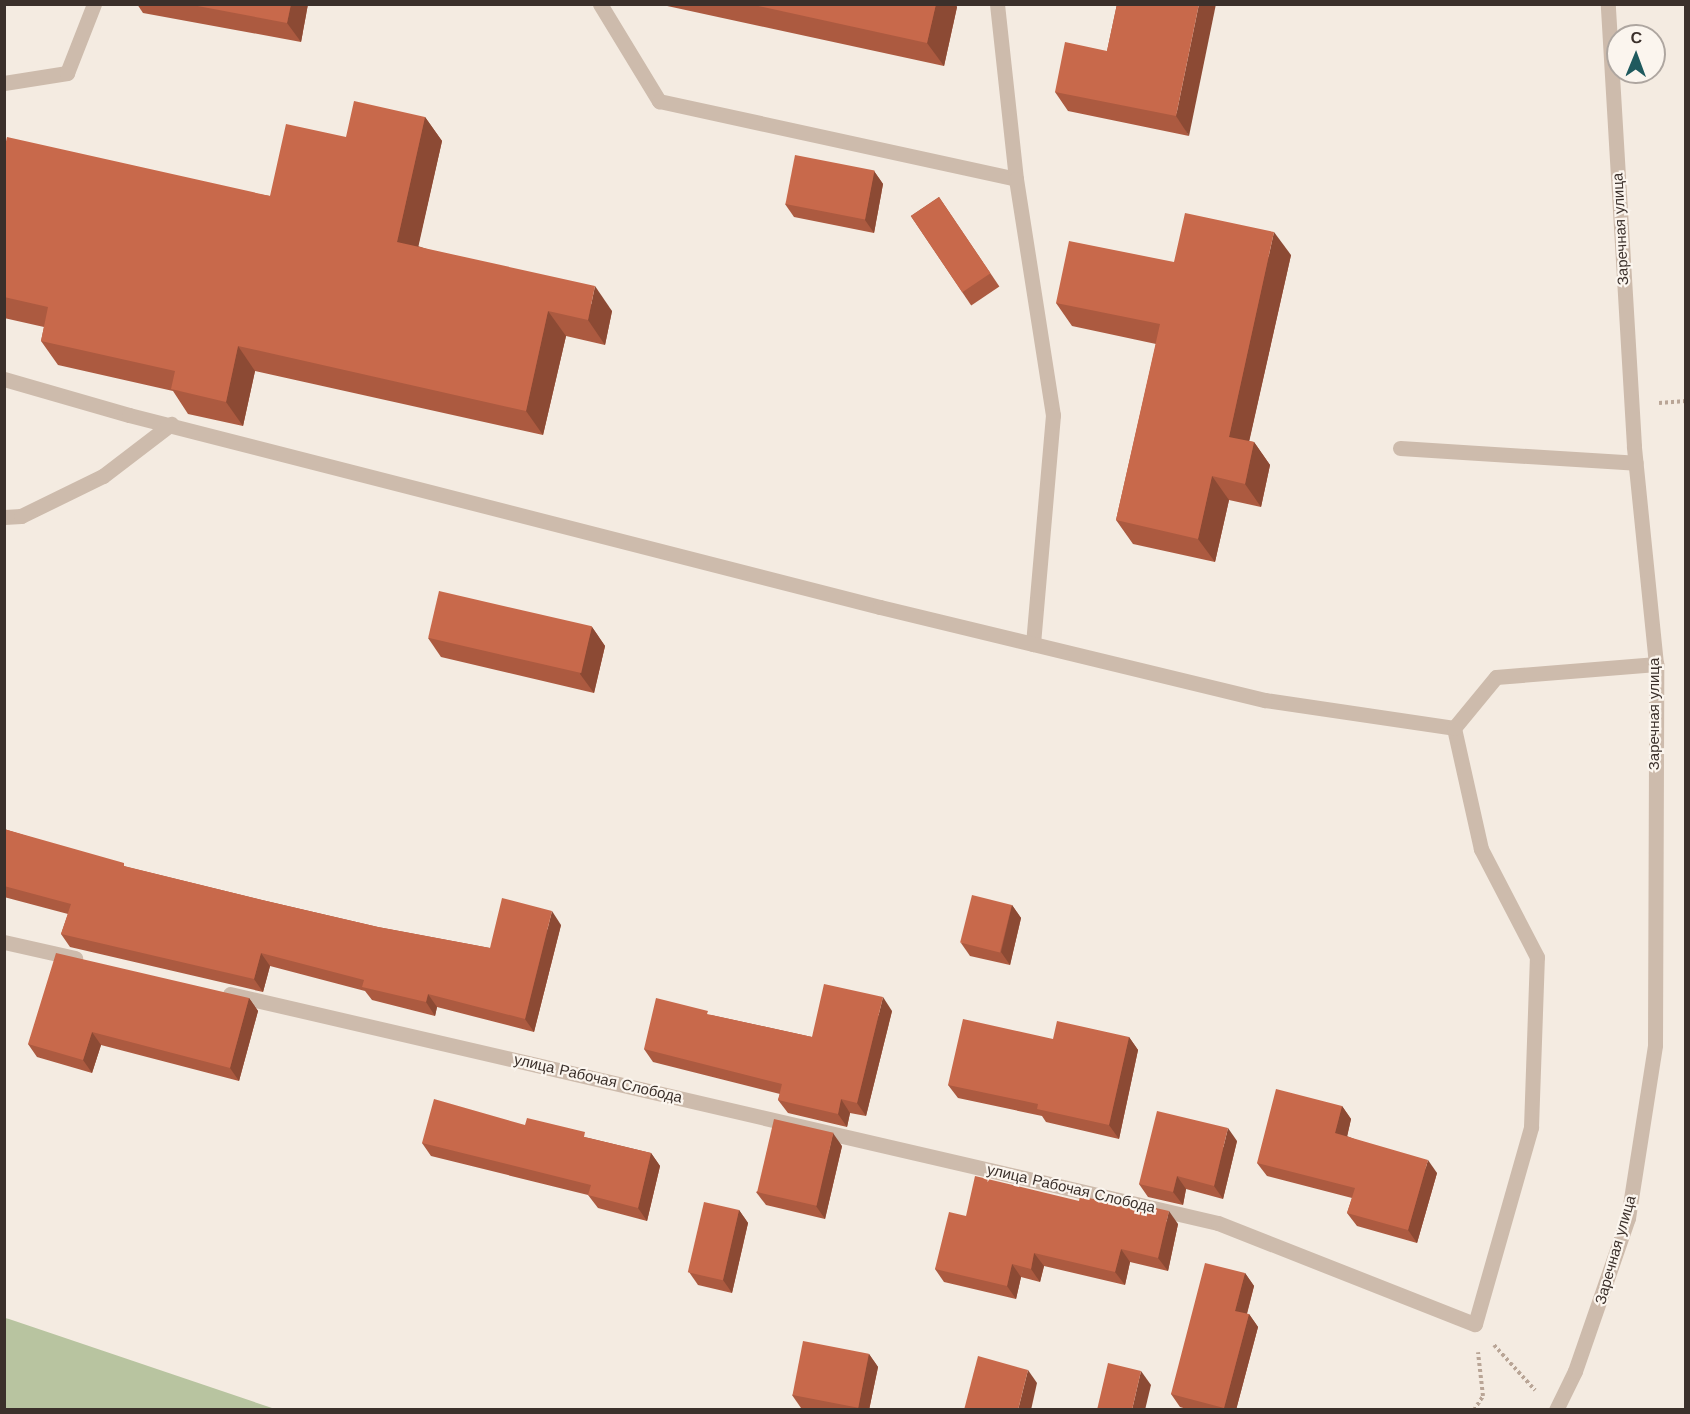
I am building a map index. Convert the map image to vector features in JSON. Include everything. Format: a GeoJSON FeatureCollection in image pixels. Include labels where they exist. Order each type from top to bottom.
{"type":"FeatureCollection","features":[{"type":"Feature","properties":{"kind":"street"},"geometry":{"type":"LineString","coordinates":[[4,83],[67,74],[94,4]]}},
{"type":"Feature","properties":{"kind":"street"},"geometry":{"type":"LineString","coordinates":[[600,4],[659,101],[1016,179]]}},
{"type":"Feature","properties":{"kind":"street"},"geometry":{"type":"LineString","coordinates":[[997,4],[1016,179],[1053,415],[1033,644]]}},
{"type":"Feature","properties":{"kind":"street","name":"Заречная улица"},"geometry":{"type":"LineString","coordinates":[[1556,1410],[1579,1362],[1628,1218],[1645,1122],[1655,1045],[1656,664],[1636,463],[1608,4]]}},
{"type":"Feature","properties":{"kind":"street"},"geometry":{"type":"LineString","coordinates":[[4,379],[1033,644],[1265,700],[1454,728]]}},
{"type":"Feature","properties":{"kind":"street"},"geometry":{"type":"LineString","coordinates":[[4,516],[21,516],[103,476],[171,423]]}},
{"type":"Feature","properties":{"kind":"street"},"geometry":{"type":"LineString","coordinates":[[1400,448],[1636,463]]}},
{"type":"Feature","properties":{"kind":"street"},"geometry":{"type":"LineString","coordinates":[[1454,728],[1496,677],[1656,664]]}},
{"type":"Feature","properties":{"kind":"street"},"geometry":{"type":"LineString","coordinates":[[1454,728],[1481,849],[1537,957],[1531,1126],[1475,1324]]}},
{"type":"Feature","properties":{"kind":"street"},"geometry":{"type":"LineString","coordinates":[[4,942],[86,961]]}},
{"type":"Feature","properties":{"kind":"street","name":"улица Рабочая Слобода"},"geometry":{"type":"LineString","coordinates":[[214,991],[1218,1222],[1475,1324]]}},
{"type":"Feature","properties":{"kind":"path"},"geometry":{"type":"LineString","coordinates":[[1475,1324],[1537,1392]]}},
{"type":"Feature","properties":{"kind":"path"},"geometry":{"type":"LineString","coordinates":[[1474,1410],[1483,1396],[1475,1324]]}},
{"type":"Feature","properties":{"kind":"green space"},"geometry":{"type":"Polygon","coordinates":[[[5,1318],[9,1319],[275,1409],[5,1409],[5,1318]]]}},
{"type":"Feature","properties":{"kind":"building"},"geometry":{"type":"Polygon","coordinates":[[[187,4],[291,4],[287,23],[187,4]]]}},
{"type":"Feature","properties":{"kind":"building"},"geometry":{"type":"Polygon","coordinates":[[[749,4],[936,4],[927,43],[749,4]]]}},
{"type":"Feature","properties":{"kind":"building"},"geometry":{"type":"Polygon","coordinates":[[[1117,4],[1199,4],[1176,116],[1055,92],[1065,42],[1107,51],[1117,4]]]}},
{"type":"Feature","properties":{"kind":"building"},"geometry":{"type":"Polygon","coordinates":[[[354,101],[425,117],[397,242],[595,286],[588,320],[548,311],[526,411],[238,346],[226,402],[171,389],[175,371],[41,341],[48,307],[4,297],[4,150],[7,137],[270,196],[286,124],[346,137],[354,101]]]}},
{"type":"Feature","properties":{"kind":"building"},"geometry":{"type":"Polygon","coordinates":[[[795,155],[875,170],[865,220],[785,204],[795,155]]]}},
{"type":"Feature","properties":{"kind":"building"},"geometry":{"type":"Polygon","coordinates":[[[939,197],[990,273],[962,292],[911,216],[939,197]]]}},
{"type":"Feature","properties":{"kind":"building"},"geometry":{"type":"Polygon","coordinates":[[[1185,213],[1274,232],[1229,437],[1254,442],[1245,484],[1212,476],[1198,539],[1116,520],[1160,324],[1056,303],[1069,241],[1174,262],[1185,213]]]}},
{"type":"Feature","properties":{"kind":"building"},"geometry":{"type":"Polygon","coordinates":[[[439,591],[592,626],[581,673],[428,638],[439,591]]]}},
{"type":"Feature","properties":{"kind":"building"},"geometry":{"type":"Polygon","coordinates":[[[4,829],[124,863],[124,866],[262,900],[378,927],[490,948],[502,898],[552,911],[525,1019],[428,994],[426,1002],[362,987],[364,980],[261,953],[254,979],[61,934],[71,904],[4,886],[4,829]]]}},
{"type":"Feature","properties":{"kind":"building"},"geometry":{"type":"Polygon","coordinates":[[[972,895],[1012,905],[1000,952],[960,943],[972,895]]]}},
{"type":"Feature","properties":{"kind":"building"},"geometry":{"type":"Polygon","coordinates":[[[56,953],[249,998],[230,1068],[92,1032],[83,1060],[28,1044],[56,953]]]}},
{"type":"Feature","properties":{"kind":"building"},"geometry":{"type":"Polygon","coordinates":[[[824,984],[883,997],[857,1103],[841,1099],[838,1114],[778,1100],[782,1084],[644,1049],[656,998],[708,1011],[707,1014],[812,1037],[824,984]]]}},
{"type":"Feature","properties":{"kind":"building"},"geometry":{"type":"Polygon","coordinates":[[[963,1019],[1053,1039],[1057,1021],[1129,1037],[1109,1125],[1037,1109],[1038,1104],[948,1085],[963,1019]]]}},
{"type":"Feature","properties":{"kind":"building"},"geometry":{"type":"Polygon","coordinates":[[[1276,1089],[1342,1106],[1335,1133],[1428,1160],[1408,1230],[1347,1213],[1355,1188],[1257,1163],[1276,1089]]]}},
{"type":"Feature","properties":{"kind":"building"},"geometry":{"type":"Polygon","coordinates":[[[434,1099],[525,1125],[527,1118],[585,1132],[584,1137],[651,1153],[638,1208],[588,1195],[591,1185],[422,1143],[434,1099]]]}},
{"type":"Feature","properties":{"kind":"building"},"geometry":{"type":"Polygon","coordinates":[[[1157,1111],[1228,1128],[1214,1186],[1177,1176],[1173,1192],[1139,1184],[1157,1111]]]}},
{"type":"Feature","properties":{"kind":"building"},"geometry":{"type":"Polygon","coordinates":[[[774,1119],[833,1133],[817,1206],[757,1192],[774,1119]]]}},
{"type":"Feature","properties":{"kind":"building"},"geometry":{"type":"Polygon","coordinates":[[[975,1176],[1079,1201],[1080,1196],[1133,1208],[1134,1203],[1169,1211],[1158,1258],[1121,1249],[1115,1272],[1034,1253],[1031,1269],[1012,1264],[1007,1286],[935,1269],[949,1212],[966,1216],[975,1176]]]}},
{"type":"Feature","properties":{"kind":"building"},"geometry":{"type":"Polygon","coordinates":[[[704,1202],[739,1210],[723,1280],[688,1272],[704,1202]]]}},
{"type":"Feature","properties":{"kind":"building"},"geometry":{"type":"Polygon","coordinates":[[[1205,1263],[1245,1273],[1235,1311],[1249,1314],[1224,1408],[1171,1394],[1205,1263]]]}},
{"type":"Feature","properties":{"kind":"building"},"geometry":{"type":"Polygon","coordinates":[[[803,1341],[869,1354],[858,1408],[793,1395],[803,1341]]]}},
{"type":"Feature","properties":{"kind":"building"},"geometry":{"type":"Polygon","coordinates":[[[978,1356],[1028,1370],[1018,1410],[964,1410],[978,1356]]]}},
{"type":"Feature","properties":{"kind":"building"},"geometry":{"type":"Polygon","coordinates":[[[1108,1363],[1141,1371],[1132,1410],[1097,1410],[1108,1363]]]}}]}
